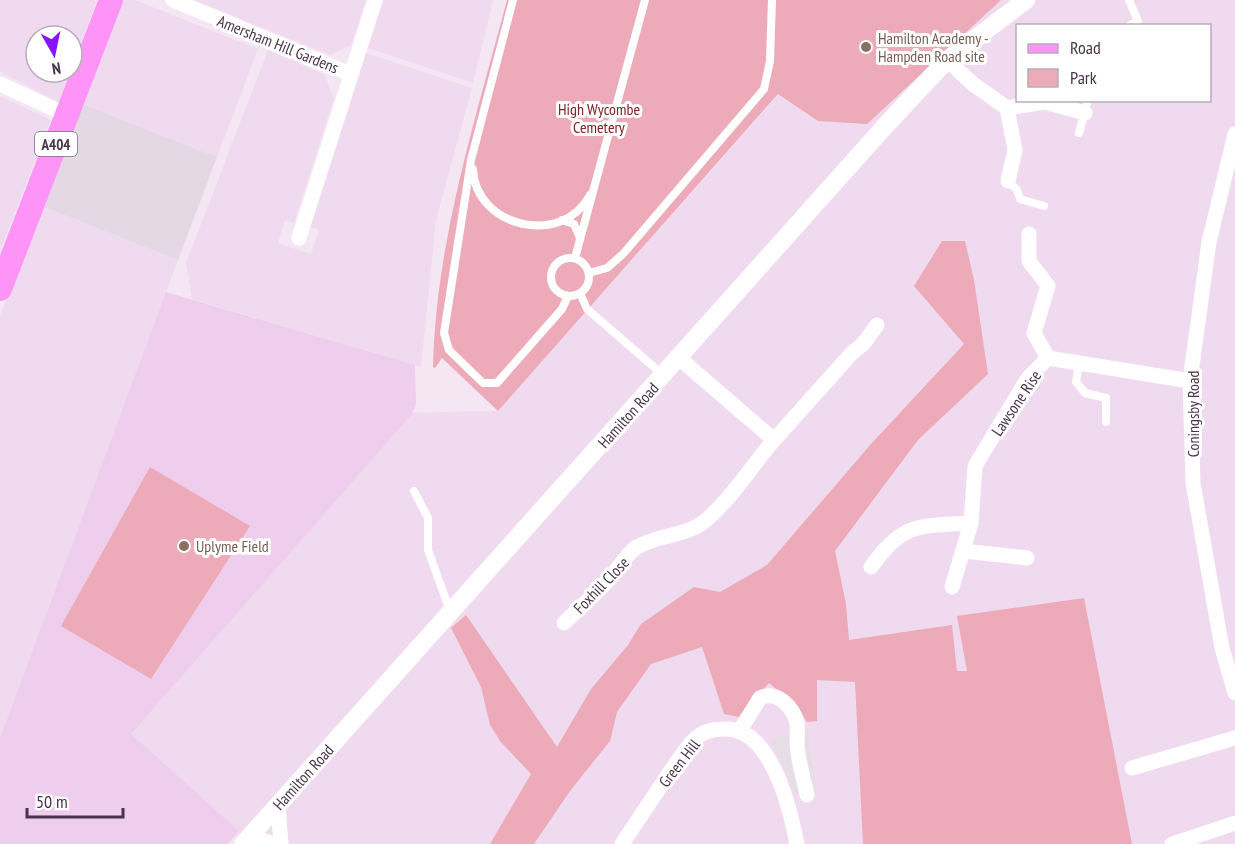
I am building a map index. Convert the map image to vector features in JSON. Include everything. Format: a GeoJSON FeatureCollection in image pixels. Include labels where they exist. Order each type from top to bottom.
{"type":"FeatureCollection","features":[{"type":"Feature","properties":{"kind":"main road","name":"A404"},"geometry":{"type":"LineString","coordinates":[[0,289],[111,0]]}},
{"type":"Feature","properties":{"kind":"street","name":"Amersham Hill Gardens"},"geometry":{"type":"LineString","coordinates":[[172,0],[350,74]]}},
{"type":"Feature","properties":{"kind":"street","name":"Amersham Hill Gardens"},"geometry":{"type":"LineString","coordinates":[[299,238],[375,0]]}},
{"type":"Feature","properties":{"kind":"street","name":"Hamilton Road"},"geometry":{"type":"LineString","coordinates":[[246,840],[886,125],[947,60],[1026,0]]}},
{"type":"Feature","properties":{"kind":"street"},"geometry":{"type":"LineString","coordinates":[[947,60],[973,84],[1007,108],[1015,150],[1008,181]]}},
{"type":"Feature","properties":{"kind":"street"},"geometry":{"type":"LineString","coordinates":[[0,84],[67,115]]}},
{"type":"Feature","properties":{"kind":"street"},"geometry":{"type":"LineString","coordinates":[[1007,108],[1044,102],[1086,107]]}},
{"type":"Feature","properties":{"kind":"street","name":"Coningsby Road"},"geometry":{"type":"LineString","coordinates":[[1235,134],[1209,242],[1190,381],[1194,483],[1222,648],[1235,693]]}},
{"type":"Feature","properties":{"kind":"street"},"geometry":{"type":"LineString","coordinates":[[1029,234],[1029,261],[1048,286],[1034,333],[1048,358]]}},
{"type":"Feature","properties":{"kind":"street","name":"Foxhill Close"},"geometry":{"type":"LineString","coordinates":[[564,623],[608,580],[635,548],[658,537],[687,532],[706,520],[738,487],[774,440],[852,353],[864,343],[877,325]]}},
{"type":"Feature","properties":{"kind":"street"},"geometry":{"type":"LineString","coordinates":[[679,358],[774,440]]}},
{"type":"Feature","properties":{"kind":"street","name":"Lawsone Rise"},"geometry":{"type":"LineString","coordinates":[[952,587],[971,523],[975,466],[1028,378],[1048,358],[1190,381]]}},
{"type":"Feature","properties":{"kind":"street"},"geometry":{"type":"LineString","coordinates":[[871,567],[888,542],[916,526],[971,523]]}},
{"type":"Feature","properties":{"kind":"street"},"geometry":{"type":"LineString","coordinates":[[964,550],[1027,558]]}},
{"type":"Feature","properties":{"kind":"street"},"geometry":{"type":"LineString","coordinates":[[797,844],[792,816],[773,768],[759,747],[740,730],[756,702],[765,696],[776,697],[788,706],[797,723],[797,750],[807,795]]}},
{"type":"Feature","properties":{"kind":"street","name":"Green Hill"},"geometry":{"type":"LineString","coordinates":[[622,844],[696,737],[716,729],[740,730]]}},
{"type":"Feature","properties":{"kind":"street"},"geometry":{"type":"LineString","coordinates":[[1132,768],[1235,738]]}},
{"type":"Feature","properties":{"kind":"street"},"geometry":{"type":"LineString","coordinates":[[278,805],[281,844]]}},
{"type":"Feature","properties":{"kind":"street"},"geometry":{"type":"LineString","coordinates":[[1172,844],[1205,839],[1235,823]]}},
{"type":"Feature","properties":{"kind":"street"},"geometry":{"type":"LineString","coordinates":[[246,840],[276,844]]}},
{"type":"Feature","properties":{"kind":"lane"},"geometry":{"type":"LineString","coordinates":[[513,0],[472,155],[444,333],[446,345],[461,364],[483,383],[497,383],[562,309],[568,296]]}},
{"type":"Feature","properties":{"kind":"lane"},"geometry":{"type":"LineString","coordinates":[[575,258],[645,0]]}},
{"type":"Feature","properties":{"kind":"lane"},"geometry":{"type":"LineString","coordinates":[[589,273],[607,268],[623,254],[764,88],[770,61],[772,0]]}},
{"type":"Feature","properties":{"kind":"lane"},"geometry":{"type":"LineString","coordinates":[[1129,0],[1138,21],[1133,24]]}},
{"type":"Feature","properties":{"kind":"lane"},"geometry":{"type":"LineString","coordinates":[[1079,133],[1086,107]]}},
{"type":"Feature","properties":{"kind":"lane"},"geometry":{"type":"LineString","coordinates":[[472,155],[473,176],[480,193],[494,211],[512,222],[532,226],[553,224],[572,215],[587,201],[594,186]]}},
{"type":"Feature","properties":{"kind":"lane"},"geometry":{"type":"LineString","coordinates":[[1008,181],[1017,190],[1020,199],[1044,206]]}},
{"type":"Feature","properties":{"kind":"lane"},"geometry":{"type":"LineString","coordinates":[[465,196],[471,191],[480,193]]}},
{"type":"Feature","properties":{"kind":"lane"},"geometry":{"type":"LineString","coordinates":[[562,220],[574,224],[580,239]]}},
{"type":"Feature","properties":{"kind":"lane"},"geometry":{"type":"LineString","coordinates":[[575,258],[583,262],[589,273],[588,284],[580,293],[568,296],[557,291],[551,275],[560,260],[575,258]]}},
{"type":"Feature","properties":{"kind":"lane"},"geometry":{"type":"LineString","coordinates":[[580,293],[587,309],[663,374]]}},
{"type":"Feature","properties":{"kind":"lane"},"geometry":{"type":"LineString","coordinates":[[1079,363],[1076,382],[1079,389],[1085,393],[1106,398],[1106,422]]}},
{"type":"Feature","properties":{"kind":"lane"},"geometry":{"type":"LineString","coordinates":[[414,491],[429,518],[428,550],[451,613]]}},
{"type":"Feature","properties":{"kind":"shaded area"},"geometry":{"type":"Polygon","coordinates":[[[0,0],[97,0],[84,35],[84,24],[24,24],[24,84],[66,84],[59,102],[0,72],[0,0]]]}},
{"type":"Feature","properties":{"kind":"shaded area"},"geometry":{"type":"Polygon","coordinates":[[[122,0],[135,0],[258,49],[217,157],[82,104],[122,0]]]}},
{"type":"Feature","properties":{"kind":"shaded area"},"geometry":{"type":"Polygon","coordinates":[[[194,0],[366,0],[351,45],[330,55],[194,0]]]}},
{"type":"Feature","properties":{"kind":"shaded area"},"geometry":{"type":"Polygon","coordinates":[[[384,0],[493,0],[473,83],[368,48],[384,0]]]}},
{"type":"Feature","properties":{"kind":"shaded area"},"geometry":{"type":"Polygon","coordinates":[[[786,0],[1235,0],[1235,844],[233,844],[239,831],[130,735],[391,413],[498,411],[779,94],[786,0]]]}},
{"type":"Feature","properties":{"kind":"shaded area"},"geometry":{"type":"Polygon","coordinates":[[[268,50],[324,74],[334,98],[294,223],[285,220],[278,243],[311,254],[319,230],[310,227],[366,53],[472,88],[436,220],[421,367],[192,299],[186,263],[268,50]]]}},
{"type":"Feature","properties":{"kind":"shaded area"},"geometry":{"type":"Polygon","coordinates":[[[0,96],[51,120],[0,251],[0,96]]]}},
{"type":"Feature","properties":{"kind":"shaded area"},"geometry":{"type":"Polygon","coordinates":[[[82,104],[217,157],[178,260],[42,206],[82,104]]]}},
{"type":"Feature","properties":{"kind":"shaded area"},"geometry":{"type":"Polygon","coordinates":[[[42,206],[178,260],[0,738],[0,316],[42,206]]]}},
{"type":"Feature","properties":{"kind":"shaded area","name":"Uplyme Field"},"geometry":{"type":"Polygon","coordinates":[[[166,292],[415,365],[416,404],[412,414],[131,734],[239,831],[228,844],[0,844],[0,738],[166,292]]]}},
{"type":"Feature","properties":{"kind":"shaded area"},"geometry":{"type":"Polygon","coordinates":[[[807,727],[816,793],[795,794],[771,740],[807,727]]]}},
{"type":"Feature","properties":{"kind":"green space","name":"High Wycombe Cemetery"},"geometry":{"type":"Polygon","coordinates":[[[507,0],[1001,0],[867,124],[818,121],[778,94],[498,411],[442,358],[435,368],[433,367],[441,274],[449,227],[470,136],[507,0]]]}},
{"type":"Feature","properties":{"kind":"green space"},"geometry":{"type":"Polygon","coordinates":[[[942,241],[965,241],[974,280],[988,374],[918,440],[835,551],[846,604],[849,640],[952,625],[957,671],[967,671],[957,616],[1084,598],[1132,844],[863,844],[855,682],[817,680],[817,721],[807,722],[798,707],[769,683],[739,717],[724,714],[702,647],[651,664],[617,712],[610,741],[570,791],[534,844],[490,844],[531,774],[500,741],[490,725],[481,687],[451,628],[466,615],[557,747],[591,689],[628,645],[641,624],[694,587],[720,592],[767,565],[871,444],[964,344],[914,286],[942,241]]]}},
{"type":"Feature","properties":{"kind":"green space"},"geometry":{"type":"Polygon","coordinates":[[[150,467],[250,526],[151,679],[61,626],[150,467]]]}},
{"type":"Feature","properties":{"kind":"place","name":"Hamilton Academy - Hampden Road site"},"geometry":{"type":"Point","coordinates":[866,47]}},
{"type":"Feature","properties":{"kind":"place","name":"Uplyme Field"},"geometry":{"type":"Point","coordinates":[184,546]}}]}
